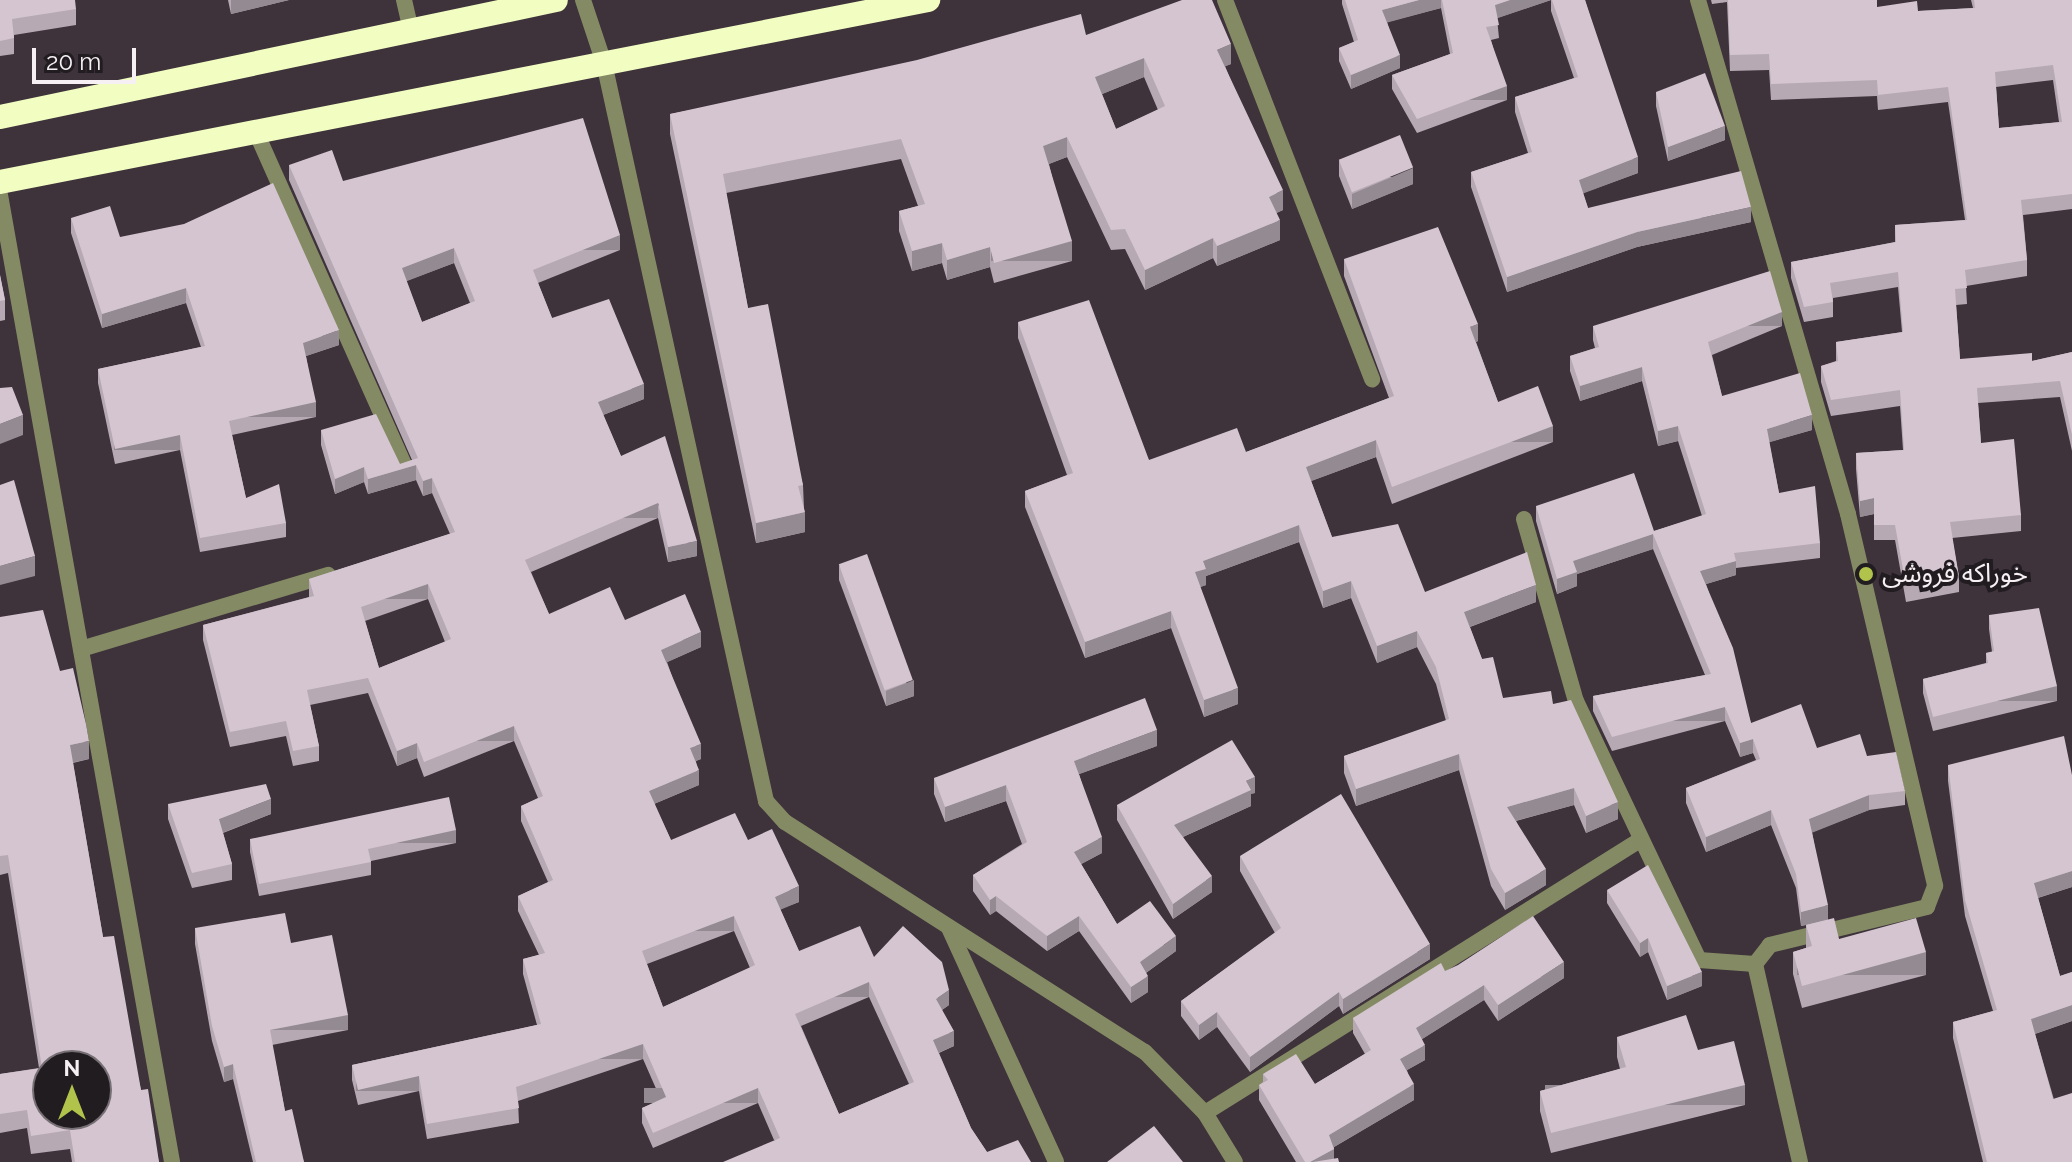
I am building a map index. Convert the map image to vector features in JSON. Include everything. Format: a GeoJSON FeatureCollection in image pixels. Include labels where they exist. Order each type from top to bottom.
{"type":"FeatureCollection","features":[{"type":"Feature","properties":{"kind":"highway"},"geometry":{"type":"LineString","coordinates":[[0,117],[556,0]]}},
{"type":"Feature","properties":{"kind":"highway"},"geometry":{"type":"LineString","coordinates":[[0,182],[928,0]]}},
{"type":"Feature","properties":{"kind":"street"},"geometry":{"type":"LineString","coordinates":[[404,0],[411,31]]}},
{"type":"Feature","properties":{"kind":"street"},"geometry":{"type":"LineString","coordinates":[[583,0],[604,63],[766,801],[785,822],[1145,1052],[1205,1113],[1235,1162]]}},
{"type":"Feature","properties":{"kind":"street"},"geometry":{"type":"LineString","coordinates":[[1225,0],[1372,379]]}},
{"type":"Feature","properties":{"kind":"street"},"geometry":{"type":"LineString","coordinates":[[1698,0],[1848,514],[1935,886],[1927,907],[1770,945],[1755,964]]}},
{"type":"Feature","properties":{"kind":"street"},"geometry":{"type":"LineString","coordinates":[[256,132],[407,471]]}},
{"type":"Feature","properties":{"kind":"street"},"geometry":{"type":"LineString","coordinates":[[0,195],[172,1162]]}},
{"type":"Feature","properties":{"kind":"street"},"geometry":{"type":"LineString","coordinates":[[1524,519],[1576,701],[1699,960],[1755,964]]}},
{"type":"Feature","properties":{"kind":"street"},"geometry":{"type":"LineString","coordinates":[[81,649],[355,567]]}},
{"type":"Feature","properties":{"kind":"street"},"geometry":{"type":"LineString","coordinates":[[1205,1113],[1640,840]]}},
{"type":"Feature","properties":{"kind":"street"},"geometry":{"type":"LineString","coordinates":[[949,926],[1056,1162]]}},
{"type":"Feature","properties":{"kind":"street"},"geometry":{"type":"LineString","coordinates":[[1755,964],[1800,1162]]}},
{"type":"Feature","properties":{"kind":"building"},"geometry":{"type":"Polygon","coordinates":[[[0,0],[75,0],[76,9],[12,19],[14,38],[0,41],[0,0]]]}},
{"type":"Feature","properties":{"kind":"building"},"geometry":{"type":"Polygon","coordinates":[[[1182,0],[1212,0],[1231,44],[1217,50],[1283,190],[1269,197],[1280,220],[1217,246],[1213,238],[1145,270],[1125,229],[1111,230],[1067,137],[1043,146],[1072,241],[994,263],[990,247],[947,260],[942,243],[912,251],[899,211],[925,204],[901,139],[723,174],[748,308],[768,304],[803,485],[798,486],[805,512],[756,523],[670,114],[917,60],[1081,14],[1086,35],[1182,0]],[[1144,58],[1095,77],[1116,129],[1165,106],[1144,58]]]}},
{"type":"Feature","properties":{"kind":"building"},"geometry":{"type":"Polygon","coordinates":[[[1345,0],[1419,0],[1382,10],[1400,55],[1351,75],[1339,48],[1358,40],[1345,0]]]}},
{"type":"Feature","properties":{"kind":"building"},"geometry":{"type":"Polygon","coordinates":[[[1442,0],[1510,0],[1495,5],[1499,25],[1486,27],[1507,86],[1417,119],[1392,75],[1453,53],[1442,0]]]}},
{"type":"Feature","properties":{"kind":"building"},"geometry":{"type":"Polygon","coordinates":[[[1552,0],[1585,0],[1638,157],[1579,180],[1588,208],[1741,171],[1751,207],[1637,232],[1507,277],[1471,172],[1532,152],[1515,97],[1578,77],[1552,0]]]}},
{"type":"Feature","properties":{"kind":"building"},"geometry":{"type":"Polygon","coordinates":[[[1728,0],[1877,0],[1877,7],[1917,1],[1918,11],[1975,8],[1974,0],[2072,0],[2072,194],[2021,200],[2027,260],[1965,270],[1967,288],[1955,289],[1960,359],[2032,353],[2032,361],[2072,352],[2072,435],[2060,381],[1977,388],[1981,443],[2014,439],[2021,515],[1950,522],[1959,577],[1906,586],[1895,525],[1874,525],[1874,498],[1860,501],[1856,453],[1904,450],[1900,390],[1831,400],[1821,366],[1838,361],[1836,342],[1903,332],[1898,272],[1830,283],[1833,302],[1804,307],[1791,262],[1896,242],[1895,225],[1967,220],[1948,87],[1878,95],[1877,80],[1771,84],[1769,54],[1730,55],[1728,0]],[[2053,65],[1995,72],[1999,128],[2062,122],[2053,65]]]}},
{"type":"Feature","properties":{"kind":"building"},"geometry":{"type":"Polygon","coordinates":[[[1705,73],[1725,126],[1668,147],[1656,92],[1705,73]]]}},
{"type":"Feature","properties":{"kind":"building"},"geometry":{"type":"Polygon","coordinates":[[[583,118],[620,235],[533,270],[552,318],[609,299],[644,384],[598,402],[621,456],[665,436],[697,541],[668,547],[658,503],[525,560],[549,614],[610,587],[625,620],[685,594],[701,632],[661,650],[701,744],[690,748],[699,770],[649,791],[671,840],[735,813],[748,840],[772,829],[799,886],[775,897],[799,951],[860,926],[874,957],[903,926],[942,962],[949,990],[936,999],[954,1031],[933,1040],[971,1128],[987,1152],[1018,1140],[1031,1162],[723,1162],[780,1138],[758,1088],[653,1133],[642,1108],[666,1097],[643,1044],[516,1087],[519,1108],[427,1124],[419,1076],[358,1090],[352,1065],[541,1024],[523,959],[545,953],[518,896],[553,880],[521,806],[543,796],[514,726],[424,762],[417,743],[397,751],[368,678],[307,690],[319,746],[293,751],[286,721],[230,732],[203,625],[314,596],[309,579],[455,532],[432,478],[423,481],[416,465],[368,479],[364,467],[335,479],[321,430],[376,414],[400,464],[418,458],[289,165],[332,150],[343,181],[583,118]],[[454,248],[402,268],[422,322],[475,301],[454,248]],[[428,584],[361,607],[379,668],[451,639],[428,584]],[[734,916],[642,951],[663,1007],[755,965],[734,916]],[[869,982],[795,1014],[839,1114],[914,1082],[869,982]]]}},
{"type":"Feature","properties":{"kind":"building"},"geometry":{"type":"Polygon","coordinates":[[[1400,135],[1413,167],[1352,192],[1339,160],[1400,135]]]}},
{"type":"Feature","properties":{"kind":"building"},"geometry":{"type":"Polygon","coordinates":[[[273,183],[339,330],[303,343],[316,402],[229,421],[246,498],[279,484],[286,523],[200,538],[180,435],[115,449],[98,369],[205,346],[186,288],[102,314],[71,218],[110,206],[120,237],[184,224],[273,183]]]}},
{"type":"Feature","properties":{"kind":"building"},"geometry":{"type":"Polygon","coordinates":[[[1438,227],[1478,324],[1470,327],[1498,402],[1538,386],[1553,426],[1392,487],[1376,440],[1306,467],[1332,537],[1398,524],[1425,592],[1527,552],[1536,585],[1464,612],[1482,659],[1493,657],[1503,698],[1551,691],[1553,704],[1571,700],[1618,802],[1586,816],[1574,788],[1507,807],[1546,869],[1505,893],[1491,869],[1459,754],[1356,789],[1344,756],[1449,719],[1436,667],[1417,631],[1377,646],[1351,581],[1323,591],[1299,525],[1203,561],[1206,569],[1195,572],[1238,688],[1204,700],[1171,611],[1085,642],[1025,491],[1073,473],[1018,322],[1089,300],[1149,460],[1237,428],[1246,452],[1394,396],[1344,259],[1438,227]]]}},
{"type":"Feature","properties":{"kind":"building"},"geometry":{"type":"Polygon","coordinates":[[[1770,271],[1782,312],[1708,342],[1722,396],[1800,373],[1812,415],[1767,429],[1779,493],[1815,486],[1820,543],[1734,553],[1736,561],[1700,571],[1733,648],[1751,723],[1801,704],[1817,748],[1860,734],[1867,756],[1896,752],[1905,791],[1869,795],[1809,819],[1828,905],[1801,912],[1796,874],[1771,810],[1706,837],[1686,788],[1760,759],[1753,739],[1740,743],[1725,707],[1612,737],[1593,696],[1711,674],[1653,534],[1573,561],[1577,572],[1557,579],[1536,506],[1634,473],[1654,531],[1706,514],[1678,426],[1658,431],[1642,367],[1580,386],[1570,356],[1599,347],[1593,326],[1770,271]]]}},
{"type":"Feature","properties":{"kind":"building"},"geometry":{"type":"Polygon","coordinates":[[[0,275],[5,300],[0,301],[0,275]]]}},
{"type":"Feature","properties":{"kind":"building"},"geometry":{"type":"Polygon","coordinates":[[[12,387],[23,415],[0,424],[0,388],[12,387]]]}},
{"type":"Feature","properties":{"kind":"building"},"geometry":{"type":"Polygon","coordinates":[[[14,480],[35,556],[0,566],[0,485],[14,480]]]}},
{"type":"Feature","properties":{"kind":"building"},"geometry":{"type":"Polygon","coordinates":[[[867,554],[913,680],[885,690],[839,564],[867,554]]]}},
{"type":"Feature","properties":{"kind":"building"},"geometry":{"type":"Polygon","coordinates":[[[2039,608],[2057,686],[1933,717],[1923,679],[1988,663],[1986,653],[1994,651],[1989,615],[2039,608]]]}},
{"type":"Feature","properties":{"kind":"building"},"geometry":{"type":"Polygon","coordinates":[[[43,610],[60,671],[73,668],[86,724],[89,741],[70,745],[103,937],[114,936],[141,1090],[148,1089],[159,1162],[75,1162],[70,1130],[112,1130],[112,1050],[39,1050],[8,855],[0,856],[0,617],[43,610]]]}},
{"type":"Feature","properties":{"kind":"building"},"geometry":{"type":"Polygon","coordinates":[[[1145,698],[1157,730],[1074,761],[1102,837],[1074,852],[1117,924],[1150,901],[1176,936],[1140,962],[1148,976],[1131,987],[1079,916],[1047,936],[996,896],[990,900],[973,875],[1027,842],[1006,785],[945,807],[934,778],[1145,698]]]}},
{"type":"Feature","properties":{"kind":"building"},"geometry":{"type":"Polygon","coordinates":[[[2064,736],[2072,775],[2072,871],[2034,883],[2060,976],[2072,972],[2072,1005],[2031,1019],[2053,1099],[2072,1093],[2072,1162],[1987,1162],[1953,1022],[1997,1010],[1965,900],[1948,765],[2064,736]]]}},
{"type":"Feature","properties":{"kind":"building"},"geometry":{"type":"Polygon","coordinates":[[[1232,740],[1255,777],[1246,781],[1251,790],[1174,825],[1212,876],[1173,904],[1117,805],[1232,740]]]}},
{"type":"Feature","properties":{"kind":"building"},"geometry":{"type":"Polygon","coordinates":[[[266,784],[271,799],[219,819],[232,864],[192,873],[168,804],[266,784]]]}},
{"type":"Feature","properties":{"kind":"building"},"geometry":{"type":"Polygon","coordinates":[[[1341,794],[1430,944],[1343,999],[1339,992],[1250,1057],[1217,1012],[1199,1025],[1181,1001],[1281,928],[1240,856],[1341,794]]]}},
{"type":"Feature","properties":{"kind":"building"},"geometry":{"type":"Polygon","coordinates":[[[449,797],[456,830],[368,849],[371,862],[259,884],[250,839],[449,797]]]}},
{"type":"Feature","properties":{"kind":"building"},"geometry":{"type":"Polygon","coordinates":[[[1648,865],[1702,972],[1667,986],[1648,938],[1640,943],[1607,890],[1648,865]]]}},
{"type":"Feature","properties":{"kind":"building"},"geometry":{"type":"Polygon","coordinates":[[[285,913],[291,943],[332,935],[348,1015],[270,1030],[285,1111],[292,1109],[304,1162],[256,1162],[233,1064],[224,1067],[212,1026],[195,928],[285,913]]]}},
{"type":"Feature","properties":{"kind":"building"},"geometry":{"type":"Polygon","coordinates":[[[1533,916],[1564,962],[1498,1005],[1484,985],[1416,1028],[1425,1045],[1400,1059],[1414,1084],[1329,1135],[1334,1149],[1305,1162],[1259,1085],[1268,1080],[1263,1074],[1296,1054],[1315,1084],[1371,1050],[1353,1018],[1441,963],[1445,971],[1458,965],[1533,916]]]}},
{"type":"Feature","properties":{"kind":"building"},"geometry":{"type":"Polygon","coordinates":[[[1834,918],[1839,939],[1916,918],[1926,952],[1802,986],[1793,952],[1812,946],[1806,925],[1834,918]]]}},
{"type":"Feature","properties":{"kind":"building"},"geometry":{"type":"Polygon","coordinates":[[[1686,1015],[1698,1050],[1734,1041],[1745,1085],[1551,1133],[1540,1091],[1626,1067],[1617,1037],[1686,1015]]]}},
{"type":"Feature","properties":{"kind":"building"},"geometry":{"type":"Polygon","coordinates":[[[32,1069],[32,1130],[70,1130],[31,1136],[27,1110],[0,1114],[0,1074],[32,1069]]]}},
{"type":"Feature","properties":{"kind":"building"},"geometry":{"type":"Polygon","coordinates":[[[1154,1126],[1183,1162],[1107,1162],[1154,1126]]]}},
{"type":"Feature","properties":{"kind":"building"},"geometry":{"type":"Polygon","coordinates":[[[1338,1158],[1339,1162],[1313,1162],[1338,1158]]]}},
{"type":"Feature","properties":{"kind":"place","name":"خوراکه فروشی"},"geometry":{"type":"Point","coordinates":[1866,574]}}]}
